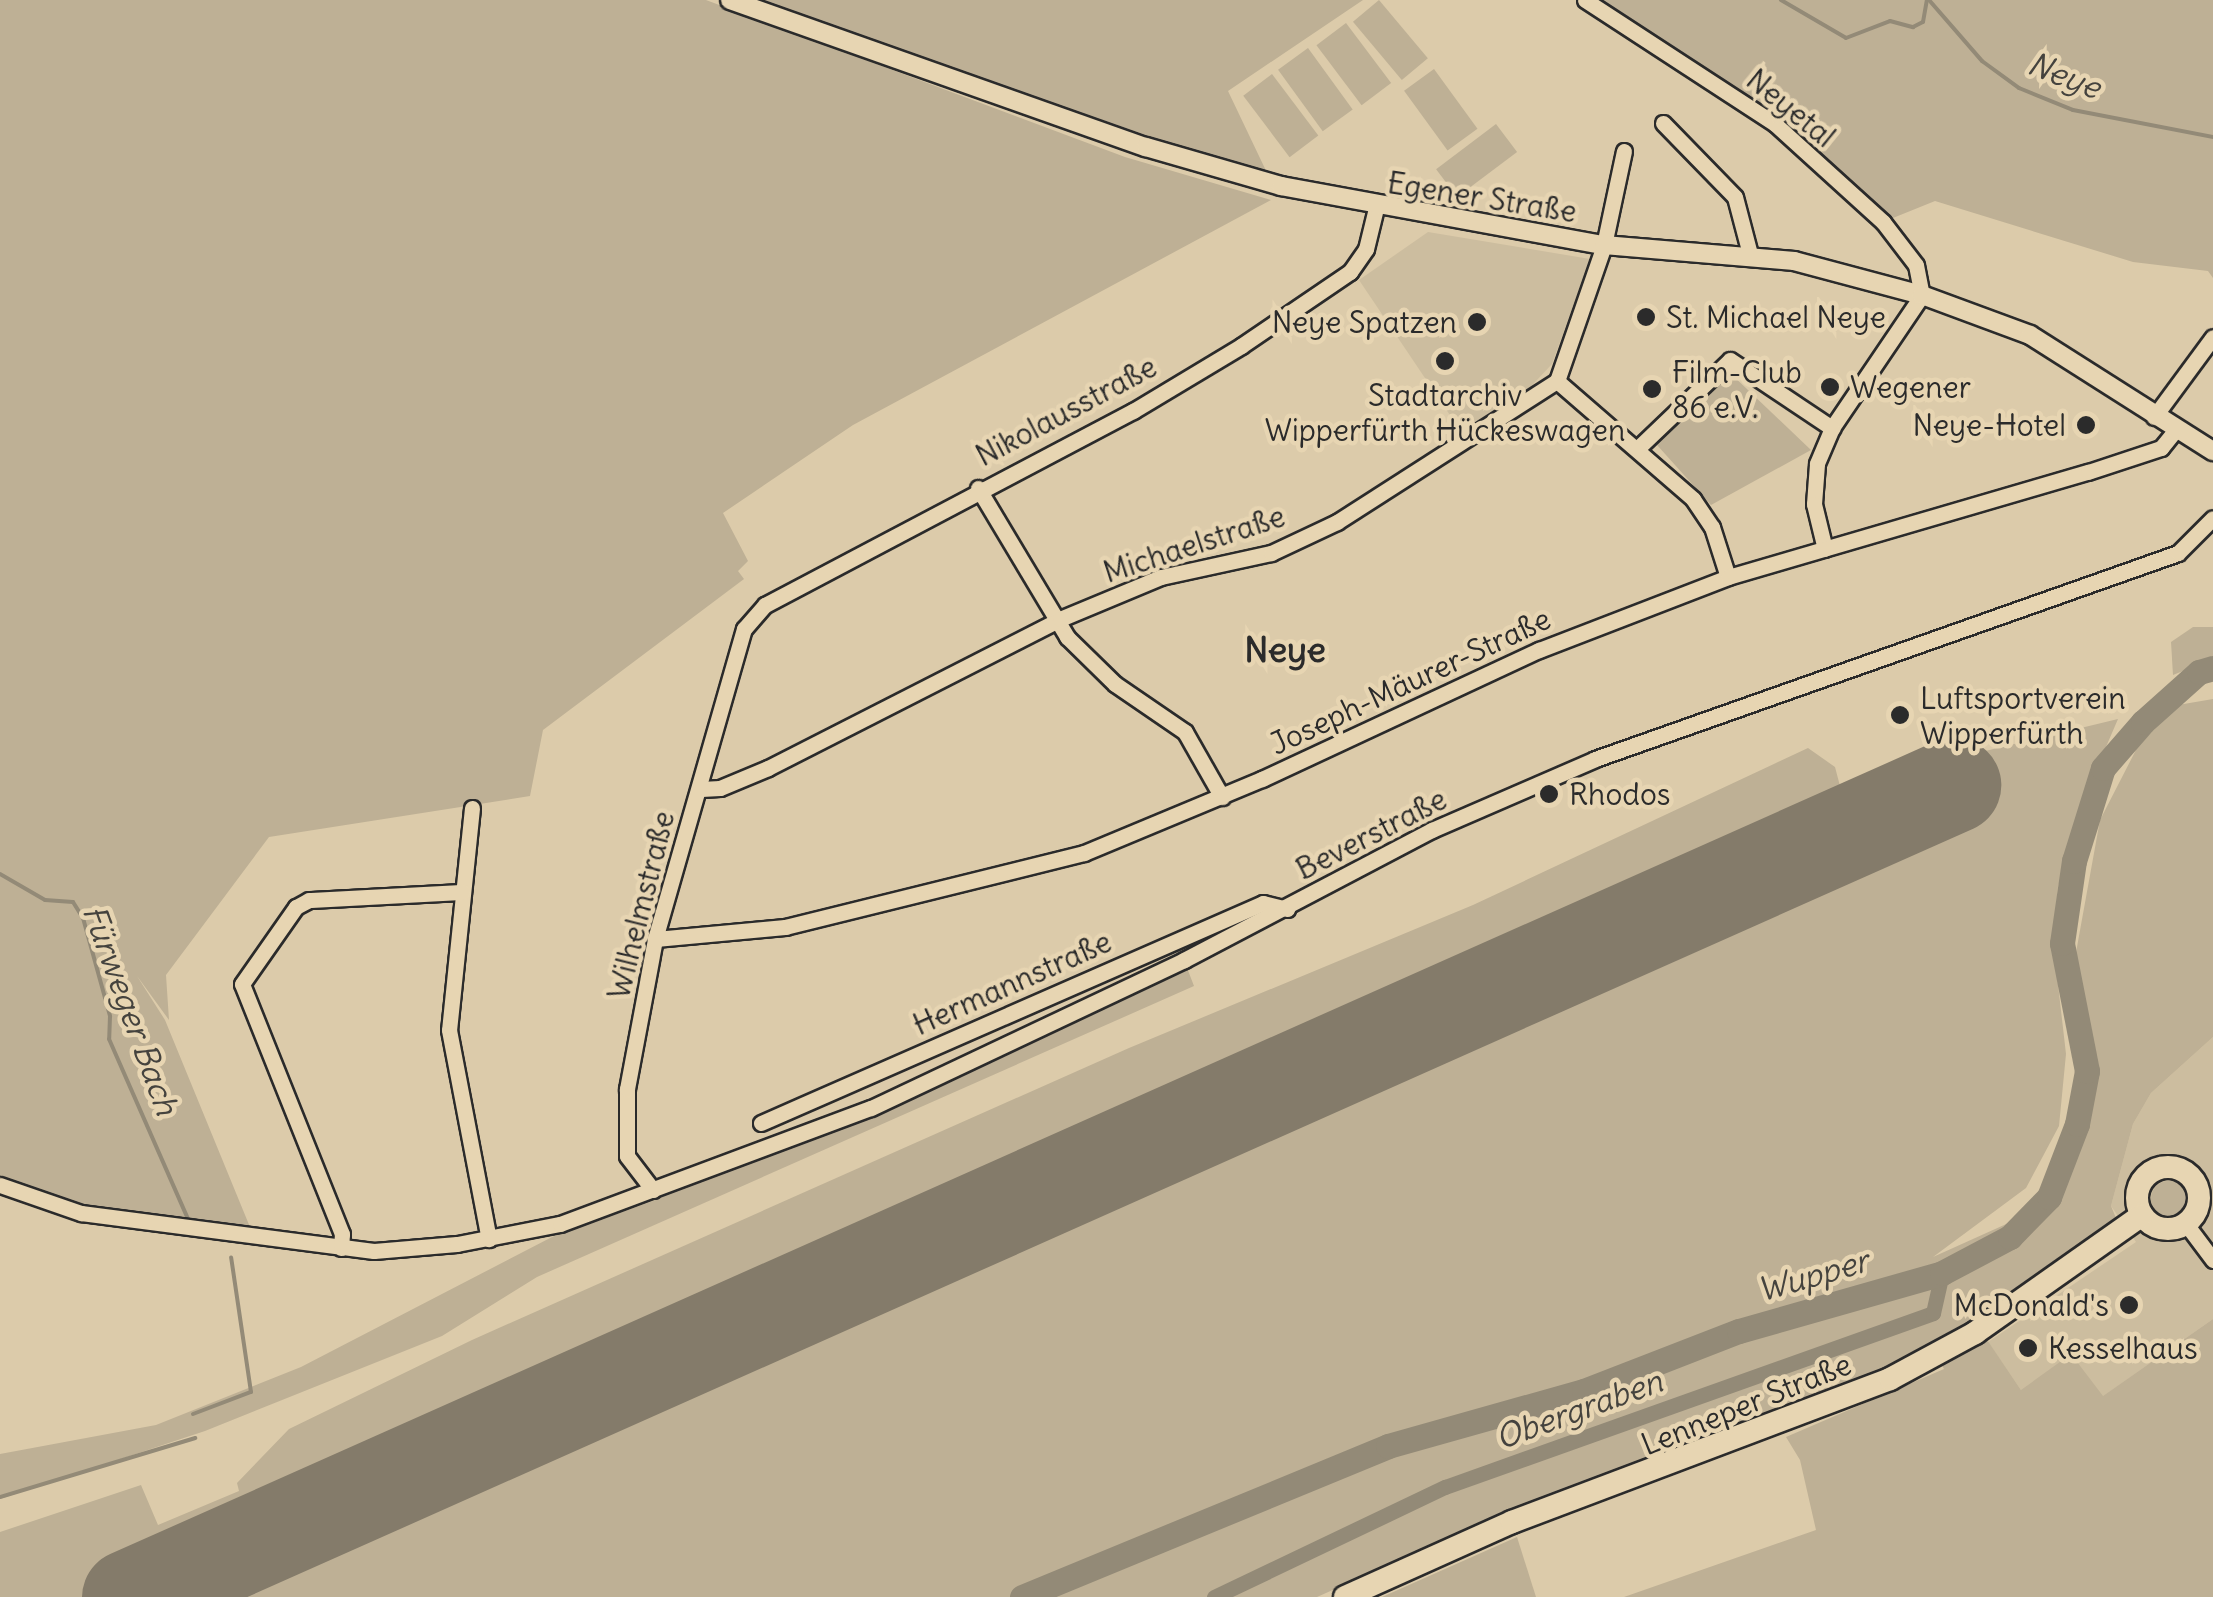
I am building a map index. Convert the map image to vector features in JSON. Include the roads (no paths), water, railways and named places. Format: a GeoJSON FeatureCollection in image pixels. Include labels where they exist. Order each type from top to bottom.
{"type":"FeatureCollection","features":[{"type":"Feature","properties":{"kind":"main road"},"geometry":{"type":"LineString","coordinates":[[2178,1168],[2203,1173],[2198,1208],[2186,1224],[2167,1230],[2142,1216],[2137,1192],[2149,1172],[2178,1168]]}},
{"type":"Feature","properties":{"kind":"main road","name":"Lenneper Straße"},"geometry":{"type":"LineString","coordinates":[[1345,1597],[1512,1522],[1890,1379],[1974,1333],[2142,1216]]}},
{"type":"Feature","properties":{"kind":"street","name":"Egener Straße"},"geometry":{"type":"LineString","coordinates":[[730,0],[1146,148],[1376,208],[1604,245],[1794,261],[1922,295],[2030,335],[2175,431],[2213,451]]}},
{"type":"Feature","properties":{"kind":"street","name":"Neyetal"},"geometry":{"type":"LineString","coordinates":[[1586,0],[1774,124],[1883,222],[1916,265],[1922,295]]}},
{"type":"Feature","properties":{"kind":"street"},"geometry":{"type":"LineString","coordinates":[[1663,123],[1735,197],[1751,258]]}},
{"type":"Feature","properties":{"kind":"street"},"geometry":{"type":"LineString","coordinates":[[1624,150],[1604,245],[1557,381],[1693,499],[1712,527],[1728,577]]}},
{"type":"Feature","properties":{"kind":"street","name":"Nikolausstraße"},"geometry":{"type":"LineString","coordinates":[[744,629],[765,605],[978,488],[1138,409],[1350,272],[1366,249],[1376,208]]}},
{"type":"Feature","properties":{"kind":"street"},"geometry":{"type":"LineString","coordinates":[[1825,549],[1815,490],[1816,464],[1832,428],[1922,295]]}},
{"type":"Feature","properties":{"kind":"street"},"geometry":{"type":"LineString","coordinates":[[2154,417],[2213,337]]}},
{"type":"Feature","properties":{"kind":"street"},"geometry":{"type":"LineString","coordinates":[[1638,448],[1730,360],[1832,428]]}},
{"type":"Feature","properties":{"kind":"street","name":"Michaelstraße"},"geometry":{"type":"LineString","coordinates":[[701,789],[720,788],[768,768],[1060,619],[1162,577],[1271,552],[1337,522],[1557,381]]}},
{"type":"Feature","properties":{"kind":"street","name":"Joseph-Mäurer-Straße"},"geometry":{"type":"LineString","coordinates":[[655,939],[785,927],[852,914],[1084,853],[1222,797],[1539,650],[1728,577],[2161,448],[2175,431]]}},
{"type":"Feature","properties":{"kind":"street"},"geometry":{"type":"LineString","coordinates":[[978,488],[1090,662],[1185,732],[1222,797]]}},
{"type":"Feature","properties":{"kind":"street","name":"Beverstraße"},"geometry":{"type":"LineString","coordinates":[[0,1185],[80,1213],[341,1248],[488,1239],[560,1224],[871,1108],[1287,909],[1432,830],[1594,758],[2178,553],[2211,526]]}},
{"type":"Feature","properties":{"kind":"street","name":"Wilhelmstraße"},"geometry":{"type":"LineString","coordinates":[[653,1190],[627,1156],[623,1136],[655,939],[744,629]]}},
{"type":"Feature","properties":{"kind":"street"},"geometry":{"type":"LineString","coordinates":[[472,808],[449,1030],[488,1239]]}},
{"type":"Feature","properties":{"kind":"street"},"geometry":{"type":"LineString","coordinates":[[341,1248],[342,1234],[242,984],[296,907],[309,900],[463,892]]}},
{"type":"Feature","properties":{"kind":"street","name":"Hermannstraße"},"geometry":{"type":"LineString","coordinates":[[761,1123],[1263,903],[1287,909]]}},
{"type":"Feature","properties":{"kind":"street"},"geometry":{"type":"LineString","coordinates":[[2186,1224],[2213,1260]]}},
{"type":"Feature","properties":{"kind":"waterway","name":"Neye"},"geometry":{"type":"LineString","coordinates":[[1781,0],[1846,38],[1890,21],[1913,27],[1923,22],[1927,0]]}},
{"type":"Feature","properties":{"kind":"waterway","name":"Neye"},"geometry":{"type":"LineString","coordinates":[[1929,0],[1982,61],[2019,88],[2073,110],[2213,137]]}},
{"type":"Feature","properties":{"kind":"waterway","name":"Wupper"},"geometry":{"type":"LineString","coordinates":[[1022,1597],[1388,1446],[1584,1391],[1739,1331],[1942,1273],[2010,1237],[2049,1197],[2077,1124],[2087,1071],[2062,943],[2074,861],[2103,768],[2143,722],[2199,672],[2213,668]]}},
{"type":"Feature","properties":{"kind":"waterway","name":"Fürweger Bach"},"geometry":{"type":"LineString","coordinates":[[0,874],[45,900],[73,902],[83,918],[110,1016],[109,1039],[188,1219],[198,1221]]}},
{"type":"Feature","properties":{"kind":"waterway","name":"Fürweger Bach"},"geometry":{"type":"LineString","coordinates":[[193,1414],[251,1392],[231,1257]]}},
{"type":"Feature","properties":{"kind":"waterway","name":"Obergraben"},"geometry":{"type":"LineString","coordinates":[[1214,1597],[1445,1487],[1933,1313],[1942,1273]]}},
{"type":"Feature","properties":{"kind":"waterway","name":"Fürweger Bach"},"geometry":{"type":"LineString","coordinates":[[0,1497],[195,1438]]}},
{"type":"Feature","properties":{"kind":"place","name":"St. Michael Neye"},"geometry":{"type":"Point","coordinates":[1646,317]}},
{"type":"Feature","properties":{"kind":"place","name":"Neye Spatzen"},"geometry":{"type":"Point","coordinates":[1477,322]}},
{"type":"Feature","properties":{"kind":"place","name":"Stadtarchiv Wipperfürth Hückeswagen"},"geometry":{"type":"Point","coordinates":[1445,361]}},
{"type":"Feature","properties":{"kind":"place","name":"Wegener"},"geometry":{"type":"Point","coordinates":[1830,387]}},
{"type":"Feature","properties":{"kind":"place","name":"Film-Club 86 e.V."},"geometry":{"type":"Point","coordinates":[1652,389]}},
{"type":"Feature","properties":{"kind":"place","name":"Neye-Hotel"},"geometry":{"type":"Point","coordinates":[2086,425]}},
{"type":"Feature","properties":{"kind":"place","name":"Luftsportverein Wipperfürth"},"geometry":{"type":"Point","coordinates":[1900,715]}},
{"type":"Feature","properties":{"kind":"place","name":"Rhodos"},"geometry":{"type":"Point","coordinates":[1549,794]}},
{"type":"Feature","properties":{"kind":"place","name":"McDonald's"},"geometry":{"type":"Point","coordinates":[2129,1305]}},
{"type":"Feature","properties":{"kind":"place","name":"Kesselhaus"},"geometry":{"type":"Point","coordinates":[2028,1348]}},
{"type":"Feature","properties":{"kind":"district","name":"Neye"},"geometry":{"type":"Point","coordinates":[1285,649]}}]}
